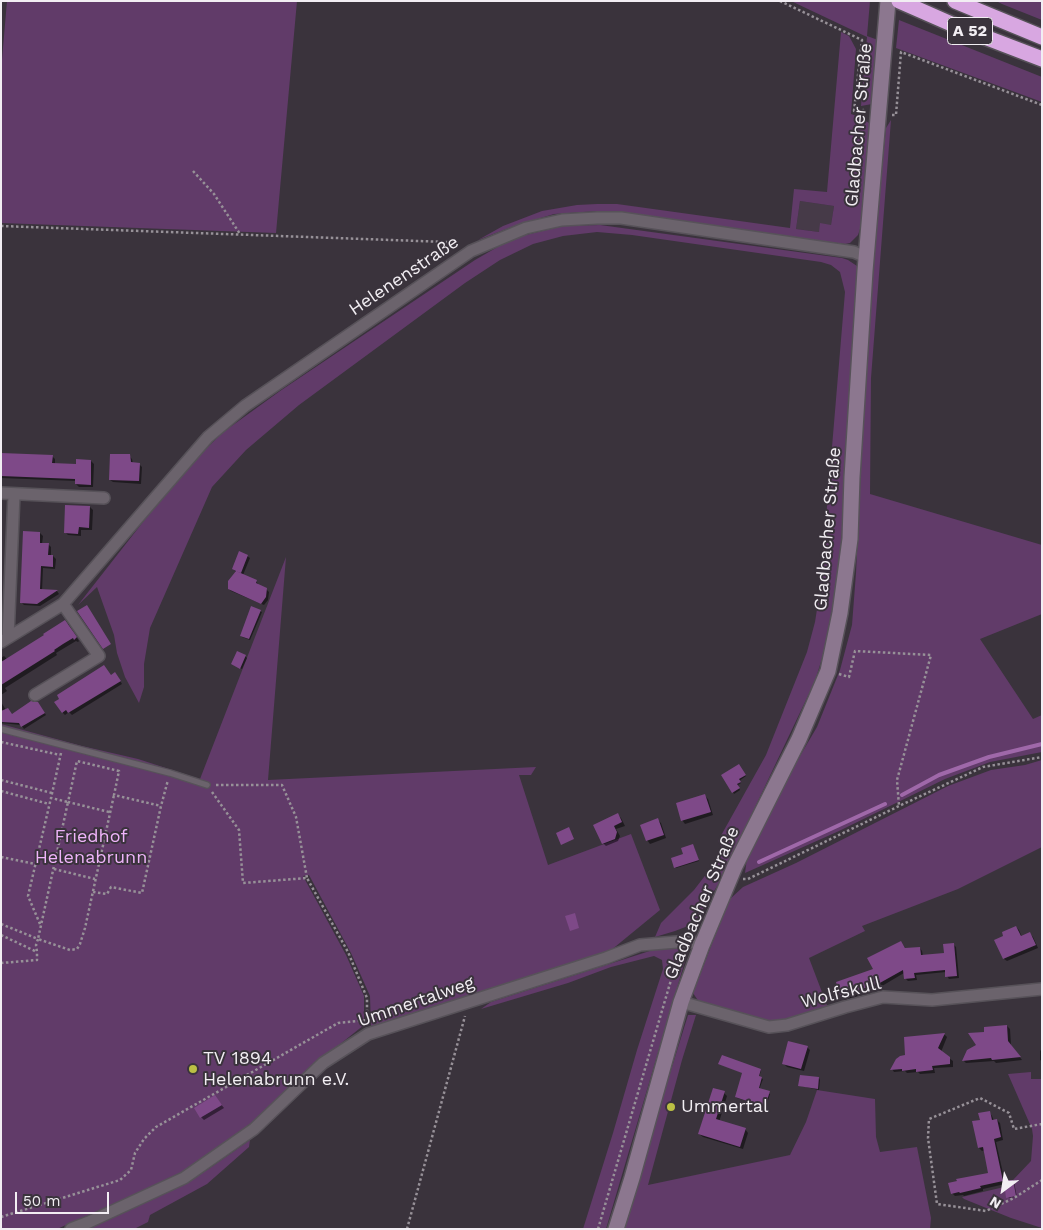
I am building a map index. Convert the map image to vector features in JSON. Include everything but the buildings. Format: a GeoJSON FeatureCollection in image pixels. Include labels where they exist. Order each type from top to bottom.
{"type":"FeatureCollection","features":[{"type":"Feature","properties":{"kind":"highway","name":"A 52"},"geometry":{"type":"LineString","coordinates":[[899,1],[1042,60]]}},
{"type":"Feature","properties":{"kind":"highway","name":"A 52"},"geometry":{"type":"LineString","coordinates":[[955,1],[1042,37]]}},
{"type":"Feature","properties":{"kind":"main road","name":"Gladbacher Straße"},"geometry":{"type":"LineString","coordinates":[[616,1229],[682,1002],[695,943],[729,880],[799,739],[828,671],[840,613],[850,539],[852,477],[866,257],[888,1]]}},
{"type":"Feature","properties":{"kind":"street","name":"Helenenstraße"},"geometry":{"type":"LineString","coordinates":[[4,640],[64,604],[208,437],[245,406],[471,251],[526,228],[562,220],[621,218],[854,252],[866,257]]}},
{"type":"Feature","properties":{"kind":"street"},"geometry":{"type":"LineString","coordinates":[[1,493],[104,498]]}},
{"type":"Feature","properties":{"kind":"street","name":"Helenenstraße"},"geometry":{"type":"LineString","coordinates":[[4,640],[14,494]]}},
{"type":"Feature","properties":{"kind":"street"},"geometry":{"type":"LineString","coordinates":[[35,695],[99,656],[64,604]]}},
{"type":"Feature","properties":{"kind":"street","name":"Ummertalweg"},"geometry":{"type":"LineString","coordinates":[[71,1229],[184,1178],[254,1129],[323,1063],[368,1034],[606,958],[640,945],[695,943]]}},
{"type":"Feature","properties":{"kind":"street","name":"Wolfskull"},"geometry":{"type":"LineString","coordinates":[[682,1002],[769,1027],[786,1025],[883,997],[932,1000],[1042,989]]}},
{"type":"Feature","properties":{"kind":"lane"},"geometry":{"type":"LineString","coordinates":[[1,730],[170,773],[207,785]]}},
{"type":"Feature","properties":{"kind":"path"},"geometry":{"type":"LineString","coordinates":[[780,1],[862,40],[854,111],[866,110],[878,116],[896,115],[901,52],[1042,105]]}},
{"type":"Feature","properties":{"kind":"path"},"geometry":{"type":"LineString","coordinates":[[193,171],[214,194],[240,234]]}},
{"type":"Feature","properties":{"kind":"path"},"geometry":{"type":"LineString","coordinates":[[1,226],[447,242],[460,245],[471,251]]}},
{"type":"Feature","properties":{"kind":"path"},"geometry":{"type":"LineString","coordinates":[[828,671],[849,677],[855,651],[931,655],[897,780],[899,806]]}},
{"type":"Feature","properties":{"kind":"path"},"geometry":{"type":"LineString","coordinates":[[1,742],[60,755]]}},
{"type":"Feature","properties":{"kind":"path"},"geometry":{"type":"LineString","coordinates":[[41,925],[28,896],[63,745]]}},
{"type":"Feature","properties":{"kind":"path"},"geometry":{"type":"LineString","coordinates":[[729,880],[748,879],[983,767],[1042,757]]}},
{"type":"Feature","properties":{"kind":"path"},"geometry":{"type":"LineString","coordinates":[[1,924],[38,939],[70,950],[77,949],[85,928],[119,771],[77,762],[54,869],[38,939],[36,945],[36,960],[1,963]]}},
{"type":"Feature","properties":{"kind":"path"},"geometry":{"type":"LineString","coordinates":[[93,892],[107,894],[111,887],[142,893],[170,773]]}},
{"type":"Feature","properties":{"kind":"path"},"geometry":{"type":"LineString","coordinates":[[1,780],[52,792]]}},
{"type":"Feature","properties":{"kind":"path"},"geometry":{"type":"LineString","coordinates":[[207,785],[239,830],[243,883],[307,878]]}},
{"type":"Feature","properties":{"kind":"path"},"geometry":{"type":"LineString","coordinates":[[1,1217],[120,1180],[131,1170],[135,1153],[144,1138],[156,1127],[338,1023],[366,1020],[367,998],[364,989],[348,952],[307,878],[296,817],[282,785],[207,785]]}},
{"type":"Feature","properties":{"kind":"path"},"geometry":{"type":"LineString","coordinates":[[1,791],[49,804]]}},
{"type":"Feature","properties":{"kind":"path"},"geometry":{"type":"LineString","coordinates":[[114,795],[161,806]]}},
{"type":"Feature","properties":{"kind":"path"},"geometry":{"type":"LineString","coordinates":[[50,798],[109,812]]}},
{"type":"Feature","properties":{"kind":"path"},"geometry":{"type":"LineString","coordinates":[[1,857],[35,864]]}},
{"type":"Feature","properties":{"kind":"path"},"geometry":{"type":"LineString","coordinates":[[54,869],[95,879]]}},
{"type":"Feature","properties":{"kind":"path"},"geometry":{"type":"LineString","coordinates":[[1,935],[37,952]]}},
{"type":"Feature","properties":{"kind":"path"},"geometry":{"type":"LineString","coordinates":[[598,1229],[671,980],[695,943]]}},
{"type":"Feature","properties":{"kind":"path"},"geometry":{"type":"LineString","coordinates":[[406,1229],[469,1002]]}},
{"type":"Feature","properties":{"kind":"path"},"geometry":{"type":"LineString","coordinates":[[1042,1124],[1014,1128],[1009,1113],[980,1098],[929,1119],[928,1138],[937,1204],[986,1211],[1014,1198],[1042,1180]]}},
{"type":"Feature","properties":{"kind":"shaded area"},"geometry":{"type":"Polygon","coordinates":[[[800,201],[834,206],[831,225],[819,232],[796,229],[800,201]]]}},
{"type":"Feature","properties":{"kind":"green space"},"geometry":{"type":"Polygon","coordinates":[[[7,1],[297,1],[276,233],[1,223],[1,71],[7,1]]]}},
{"type":"Feature","properties":{"kind":"green space"},"geometry":{"type":"Polygon","coordinates":[[[791,1],[870,1],[867,36],[878,40],[872,104],[861,106],[867,37],[791,1]]]}},
{"type":"Feature","properties":{"kind":"green space"},"geometry":{"type":"Polygon","coordinates":[[[996,1],[1042,1],[1042,20],[1002,4],[996,1]]]}},
{"type":"Feature","properties":{"kind":"green space"},"geometry":{"type":"Polygon","coordinates":[[[899,20],[1042,77],[1042,102],[896,48],[899,20]]]}},
{"type":"Feature","properties":{"kind":"green space"},"geometry":{"type":"Polygon","coordinates":[[[841,32],[849,36],[856,49],[851,114],[869,123],[870,127],[862,223],[858,235],[850,243],[845,244],[598,211],[554,214],[514,226],[478,240],[503,226],[542,211],[577,205],[597,204],[617,204],[790,228],[794,189],[827,192],[841,32]],[[800,201],[796,229],[819,232],[820,223],[831,225],[834,206],[800,201]]]}},
{"type":"Feature","properties":{"kind":"green space"},"geometry":{"type":"Polygon","coordinates":[[[891,120],[871,378],[870,494],[1042,545],[1042,614],[980,639],[1033,719],[1042,715],[1042,752],[990,762],[945,779],[839,831],[745,873],[747,858],[797,761],[817,727],[840,670],[852,625],[869,300],[886,128],[891,120]]]}},
{"type":"Feature","properties":{"kind":"green space"},"geometry":{"type":"Polygon","coordinates":[[[600,225],[842,258],[857,266],[858,281],[846,487],[832,626],[815,681],[719,883],[698,917],[688,926],[655,937],[661,923],[694,890],[724,851],[718,841],[766,755],[807,652],[815,622],[820,590],[845,292],[840,272],[831,265],[632,235],[597,232],[563,236],[533,244],[500,260],[465,283],[299,405],[246,450],[212,487],[150,628],[144,664],[144,687],[139,703],[125,677],[117,653],[114,635],[97,587],[78,605],[179,476],[222,433],[280,391],[475,260],[513,238],[563,226],[600,225]]]}},
{"type":"Feature","properties":{"kind":"green space","name":"Friedhof Helenabrunn"},"geometry":{"type":"Polygon","coordinates":[[[286,557],[268,780],[536,767],[531,775],[519,775],[548,865],[631,834],[660,910],[610,951],[389,1023],[371,1026],[370,996],[351,953],[309,875],[303,876],[346,955],[364,996],[364,1025],[314,1065],[271,1108],[227,1142],[182,1172],[57,1229],[1,1229],[1,724],[138,759],[200,779],[286,557]]]}},
{"type":"Feature","properties":{"kind":"green space"},"geometry":{"type":"Polygon","coordinates":[[[1042,760],[1042,847],[958,889],[862,926],[865,931],[809,958],[828,1008],[775,1023],[699,1002],[693,993],[730,899],[743,887],[796,863],[948,786],[991,770],[1025,765],[1042,760]]]}},
{"type":"Feature","properties":{"kind":"green space"},"geometry":{"type":"Polygon","coordinates":[[[670,947],[682,950],[685,961],[606,1229],[583,1229],[663,969],[662,960],[654,956],[611,967],[568,983],[481,1009],[491,1002],[659,948],[670,947]]]}},
{"type":"Feature","properties":{"kind":"green space"},"geometry":{"type":"Polygon","coordinates":[[[688,1015],[696,1015],[648,1185],[790,1155],[806,1122],[817,1090],[875,1099],[876,1137],[880,1152],[917,1147],[931,1218],[930,1229],[622,1229],[688,1015]]]}},
{"type":"Feature","properties":{"kind":"green space"},"geometry":{"type":"Polygon","coordinates":[[[1031,1072],[1031,1079],[1042,1079],[1042,1228],[1011,1218],[962,1197],[1004,1187],[1004,1181],[1013,1180],[1031,1161],[1032,1129],[1008,1074],[1031,1072]]]}},
{"type":"Feature","properties":{"kind":"green space"},"geometry":{"type":"Polygon","coordinates":[[[250,1140],[249,1147],[207,1184],[150,1215],[148,1222],[134,1229],[85,1229],[182,1184],[207,1170],[250,1140]]]}},
{"type":"Feature","properties":{"kind":"waterway"},"geometry":{"type":"LineString","coordinates":[[902,795],[939,775],[989,757],[1042,744]]}},
{"type":"Feature","properties":{"kind":"waterway"},"geometry":{"type":"LineString","coordinates":[[759,862],[885,804]]}},
{"type":"Feature","properties":{"kind":"place","name":"TV 1894 Helenabrunn e.V."},"geometry":{"type":"Point","coordinates":[193,1069]}},
{"type":"Feature","properties":{"kind":"place","name":"Ummertal"},"geometry":{"type":"Point","coordinates":[671,1107]}}]}
